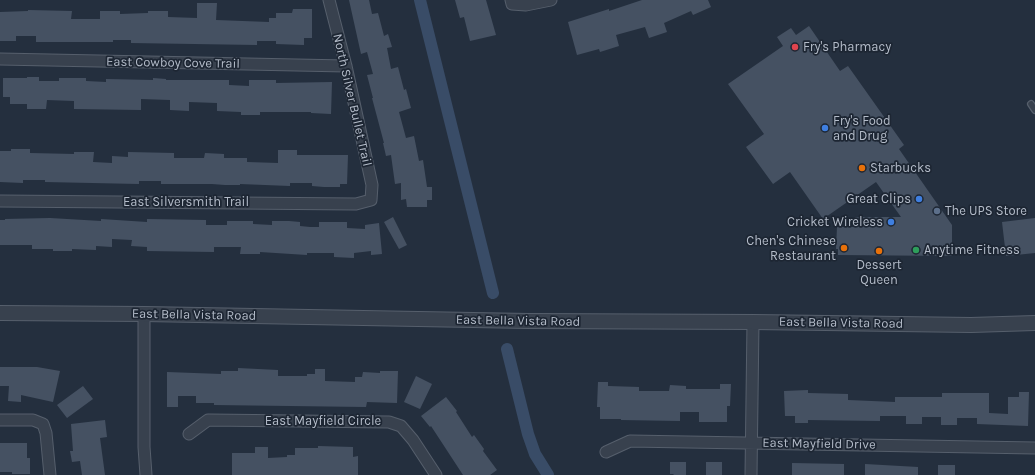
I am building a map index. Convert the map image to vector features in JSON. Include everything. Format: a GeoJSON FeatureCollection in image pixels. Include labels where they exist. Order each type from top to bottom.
{"type":"FeatureCollection","features":[{"type":"Feature","properties":{"kind":"street","name":"North Silver Bullet Trail"},"geometry":{"type":"LineString","coordinates":[[329,0],[346,66],[372,185],[371,200]]}},
{"type":"Feature","properties":{"kind":"street"},"geometry":{"type":"LineString","coordinates":[[511,2],[526,5],[551,0]]}},
{"type":"Feature","properties":{"kind":"street","name":"East Cowboy Cove Trail"},"geometry":{"type":"LineString","coordinates":[[0,59],[346,66]]}},
{"type":"Feature","properties":{"kind":"street","name":"East Silversmith Trail"},"geometry":{"type":"LineString","coordinates":[[0,201],[356,204],[371,200]]}},
{"type":"Feature","properties":{"kind":"street","name":"East Bella Vista Road"},"geometry":{"type":"LineString","coordinates":[[0,313],[528,321],[971,325],[1035,323]]}},
{"type":"Feature","properties":{"kind":"street"},"geometry":{"type":"LineString","coordinates":[[144,314],[144,447],[146,475]]}},
{"type":"Feature","properties":{"kind":"street"},"geometry":{"type":"LineString","coordinates":[[750,475],[753,322]]}},
{"type":"Feature","properties":{"kind":"street"},"geometry":{"type":"LineString","coordinates":[[0,420],[33,420],[43,424],[46,433],[50,475]]}},
{"type":"Feature","properties":{"kind":"street","name":"East Mayfield Circle"},"geometry":{"type":"LineString","coordinates":[[189,434],[208,420],[389,422],[401,426],[413,440],[436,475]]}},
{"type":"Feature","properties":{"kind":"street","name":"East Mayfield Drive"},"geometry":{"type":"LineString","coordinates":[[606,452],[630,441],[1035,448]]}},
{"type":"Feature","properties":{"kind":"lane"},"geometry":{"type":"LineString","coordinates":[[1031,104],[1035,110]]}},
{"type":"Feature","properties":{"kind":"building"},"geometry":{"type":"Polygon","coordinates":[[[349,0],[369,0],[372,14],[378,13],[384,36],[388,34],[392,47],[387,48],[391,69],[398,67],[404,90],[406,89],[411,108],[399,112],[406,138],[414,136],[419,161],[423,160],[427,187],[432,187],[432,200],[427,200],[427,207],[407,207],[406,199],[401,200],[401,183],[395,184],[391,155],[386,156],[372,98],[367,75],[373,74],[367,52],[361,54],[349,0]]]}},
{"type":"Feature","properties":{"kind":"building"},"geometry":{"type":"Polygon","coordinates":[[[455,0],[486,0],[496,35],[470,41],[464,17],[460,18],[455,0]]]}},
{"type":"Feature","properties":{"kind":"building"},"geometry":{"type":"Polygon","coordinates":[[[642,0],[708,0],[711,7],[693,15],[691,11],[664,23],[667,32],[649,38],[645,27],[616,35],[619,46],[600,52],[599,49],[577,55],[568,22],[642,0]]]}},
{"type":"Feature","properties":{"kind":"building"},"geometry":{"type":"Polygon","coordinates":[[[197,3],[217,3],[216,20],[269,22],[269,18],[276,18],[276,13],[292,13],[293,9],[312,9],[312,38],[304,38],[304,45],[276,44],[276,41],[257,41],[257,45],[131,43],[131,40],[113,40],[113,42],[36,42],[36,36],[16,36],[16,41],[0,41],[0,12],[28,10],[72,11],[71,19],[100,19],[100,11],[120,11],[120,14],[148,13],[148,11],[168,11],[168,17],[197,18],[197,3]]]}},
{"type":"Feature","properties":{"kind":"building","name":"Fry's Food and Drug"},"geometry":{"type":"Polygon","coordinates":[[[809,26],[840,71],[848,66],[904,145],[899,149],[952,225],[952,256],[838,255],[838,249],[836,249],[837,227],[855,227],[855,217],[901,217],[876,182],[823,219],[790,172],[773,184],[746,147],[764,134],[728,84],[783,46],[777,37],[791,28],[796,35],[809,26]]]}},
{"type":"Feature","properties":{"kind":"building"},"geometry":{"type":"Polygon","coordinates":[[[39,77],[39,81],[59,81],[59,78],[86,78],[86,81],[106,82],[106,79],[153,80],[153,78],[166,80],[229,80],[229,85],[249,86],[249,80],[276,80],[276,83],[332,82],[331,114],[311,112],[260,112],[260,115],[241,115],[241,112],[217,111],[217,103],[189,102],[189,111],[170,110],[170,100],[141,99],[141,110],[74,109],[74,101],[47,100],[46,109],[27,109],[27,104],[10,104],[10,97],[3,97],[3,78],[39,77]]]}},
{"type":"Feature","properties":{"kind":"building"},"geometry":{"type":"Polygon","coordinates":[[[11,149],[30,149],[30,153],[74,154],[74,152],[94,152],[93,162],[112,163],[112,156],[128,157],[128,152],[174,153],[174,158],[204,158],[205,153],[224,154],[224,158],[247,158],[247,162],[278,163],[278,150],[297,150],[297,155],[348,155],[347,184],[340,184],[340,187],[324,187],[312,186],[312,183],[290,183],[290,186],[240,184],[161,184],[161,181],[139,181],[139,184],[45,182],[45,180],[23,180],[23,183],[0,182],[0,151],[11,151],[11,149]]]}},
{"type":"Feature","properties":{"kind":"building"},"geometry":{"type":"Polygon","coordinates":[[[393,217],[407,245],[399,249],[384,222],[393,217]]]}},
{"type":"Feature","properties":{"kind":"building"},"geometry":{"type":"Polygon","coordinates":[[[50,218],[147,222],[147,219],[206,220],[206,225],[227,225],[227,221],[253,221],[253,224],[272,225],[272,221],[289,221],[300,222],[300,226],[310,227],[319,227],[319,222],[347,222],[347,228],[365,229],[365,225],[379,223],[382,254],[371,255],[371,251],[354,253],[354,258],[334,257],[334,253],[307,253],[307,255],[260,252],[260,254],[240,254],[241,247],[214,247],[214,252],[147,251],[147,247],[131,246],[132,240],[112,239],[112,247],[96,246],[96,250],[72,249],[72,251],[53,251],[53,249],[32,249],[32,245],[0,245],[0,220],[50,218]]]}},
{"type":"Feature","properties":{"kind":"building"},"geometry":{"type":"Polygon","coordinates":[[[1035,218],[1035,253],[1006,256],[1002,222],[1035,218]]]}},
{"type":"Feature","properties":{"kind":"building"},"geometry":{"type":"Polygon","coordinates":[[[0,367],[37,367],[60,371],[53,402],[21,395],[21,402],[8,401],[9,386],[0,386],[0,367]]]}},
{"type":"Feature","properties":{"kind":"building"},"geometry":{"type":"Polygon","coordinates":[[[238,368],[278,370],[278,376],[307,376],[307,374],[315,374],[315,369],[325,369],[325,381],[355,382],[355,377],[362,377],[363,372],[380,373],[380,371],[398,371],[397,403],[367,402],[366,407],[214,405],[214,403],[196,403],[196,396],[178,396],[178,407],[167,407],[167,372],[221,374],[221,371],[238,371],[238,368]]]}},
{"type":"Feature","properties":{"kind":"building"},"geometry":{"type":"Polygon","coordinates":[[[416,376],[432,384],[420,409],[404,402],[416,376]]]}},
{"type":"Feature","properties":{"kind":"building"},"geometry":{"type":"Polygon","coordinates":[[[598,382],[608,382],[608,386],[639,387],[639,391],[669,391],[670,385],[686,386],[686,389],[720,389],[720,384],[731,384],[730,406],[727,406],[727,422],[699,422],[699,412],[680,412],[680,421],[600,419],[600,407],[597,407],[598,382]]]}},
{"type":"Feature","properties":{"kind":"building"},"geometry":{"type":"Polygon","coordinates":[[[83,386],[93,399],[67,418],[57,405],[83,386]]]}},
{"type":"Feature","properties":{"kind":"building"},"geometry":{"type":"Polygon","coordinates":[[[808,390],[808,393],[848,394],[848,400],[895,402],[895,397],[942,397],[942,393],[989,393],[989,413],[1008,414],[1008,397],[1019,397],[1019,392],[1029,392],[1028,426],[977,424],[977,418],[957,418],[957,425],[941,425],[941,417],[922,417],[922,424],[906,424],[906,416],[880,416],[880,421],[808,420],[808,423],[795,423],[795,416],[785,416],[784,391],[808,390]]]}},
{"type":"Feature","properties":{"kind":"building"},"geometry":{"type":"Polygon","coordinates":[[[446,397],[457,411],[456,412],[472,437],[474,435],[484,449],[483,451],[497,470],[490,475],[463,475],[431,426],[430,427],[421,416],[446,397]]]}},
{"type":"Feature","properties":{"kind":"building"},"geometry":{"type":"Polygon","coordinates":[[[105,420],[107,437],[100,438],[105,475],[82,475],[80,461],[72,462],[70,451],[73,451],[71,424],[105,420]]]}},
{"type":"Feature","properties":{"kind":"building"},"geometry":{"type":"Polygon","coordinates":[[[0,443],[27,443],[27,458],[30,458],[30,474],[0,472],[0,443]]]}},
{"type":"Feature","properties":{"kind":"building"},"geometry":{"type":"Polygon","coordinates":[[[318,446],[353,447],[353,457],[358,456],[358,475],[232,475],[232,453],[255,453],[255,447],[268,447],[268,458],[287,457],[287,455],[295,455],[295,448],[318,448],[318,446]]]}},
{"type":"Feature","properties":{"kind":"building"},"geometry":{"type":"Polygon","coordinates":[[[670,462],[686,462],[686,475],[670,474],[670,462]]]}},
{"type":"Feature","properties":{"kind":"building"},"geometry":{"type":"Polygon","coordinates":[[[706,462],[722,462],[722,475],[706,475],[706,462]]]}},
{"type":"Feature","properties":{"kind":"building"},"geometry":{"type":"Polygon","coordinates":[[[792,463],[844,464],[844,475],[792,475],[792,463]]]}},
{"type":"Feature","properties":{"kind":"building"},"geometry":{"type":"Polygon","coordinates":[[[865,464],[918,467],[918,475],[865,475],[865,464]]]}},
{"type":"Feature","properties":{"kind":"building"},"geometry":{"type":"Polygon","coordinates":[[[938,465],[955,465],[955,475],[938,475],[938,465]]]}},
{"type":"Feature","properties":{"kind":"waterway"},"geometry":{"type":"LineString","coordinates":[[420,0],[493,293]]}},
{"type":"Feature","properties":{"kind":"waterway"},"geometry":{"type":"LineString","coordinates":[[507,349],[528,434],[535,454],[548,475]]}},
{"type":"Feature","properties":{"kind":"place","name":"Fry's Pharmacy"},"geometry":{"type":"Point","coordinates":[795,47]}},
{"type":"Feature","properties":{"kind":"place","name":"Fry's Food and Drug"},"geometry":{"type":"Point","coordinates":[825,128]}},
{"type":"Feature","properties":{"kind":"place","name":"Starbucks"},"geometry":{"type":"Point","coordinates":[862,168]}},
{"type":"Feature","properties":{"kind":"place","name":"Great Clips"},"geometry":{"type":"Point","coordinates":[919,199]}},
{"type":"Feature","properties":{"kind":"place","name":"The UPS Store"},"geometry":{"type":"Point","coordinates":[937,211]}},
{"type":"Feature","properties":{"kind":"place","name":"Cricket Wireless"},"geometry":{"type":"Point","coordinates":[891,222]}},
{"type":"Feature","properties":{"kind":"place","name":"Chen's Chinese Restaurant"},"geometry":{"type":"Point","coordinates":[844,248]}},
{"type":"Feature","properties":{"kind":"place","name":"Anytime Fitness"},"geometry":{"type":"Point","coordinates":[916,250]}},
{"type":"Feature","properties":{"kind":"place","name":"Dessert Queen"},"geometry":{"type":"Point","coordinates":[879,251]}}]}
